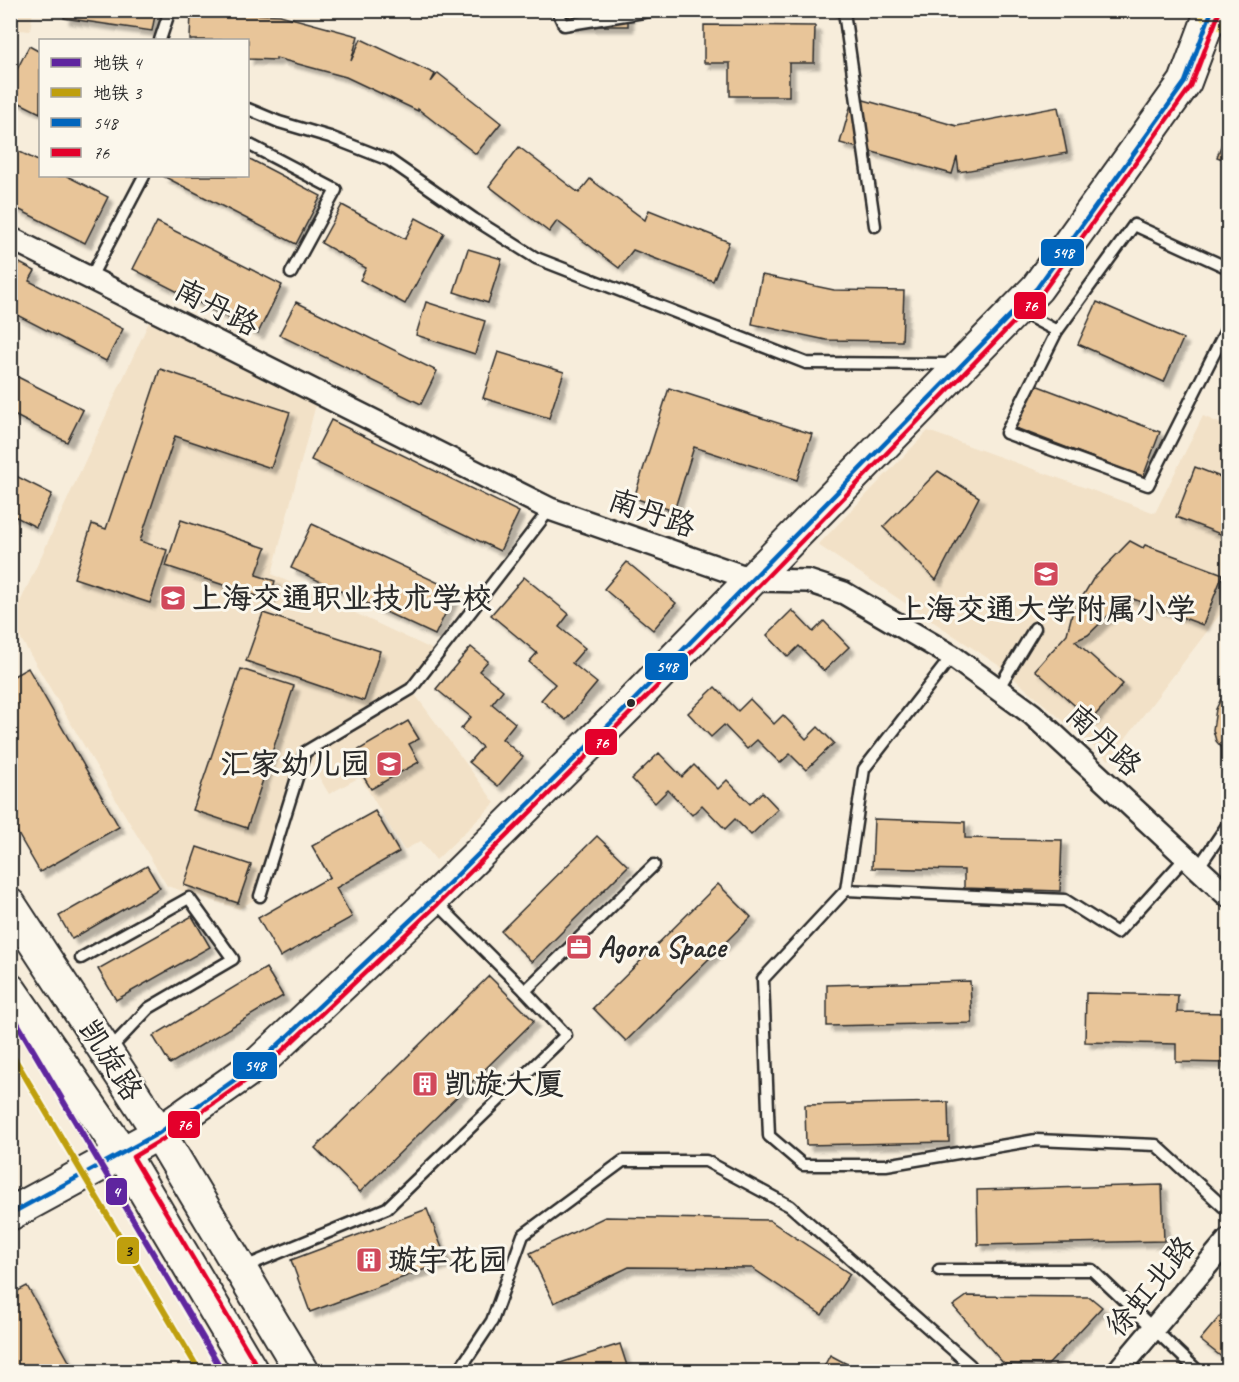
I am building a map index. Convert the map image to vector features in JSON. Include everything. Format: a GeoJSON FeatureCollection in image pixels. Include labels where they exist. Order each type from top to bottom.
{"type":"FeatureCollection","features":[{"type":"Feature","properties":{"kind":"main road"},"geometry":{"type":"LineString","coordinates":[[1213,10],[1228,16]]}},
{"type":"Feature","properties":{"kind":"street"},"geometry":{"type":"LineString","coordinates":[[10,1214],[123,1154],[159,1132],[260,1062],[433,899],[754,580],[1037,288],[1185,81],[1213,10]]}},
{"type":"Feature","properties":{"kind":"street","name":"南丹路"},"geometry":{"type":"LineString","coordinates":[[10,238],[550,509],[754,580],[808,581],[844,594],[952,656],[1032,714],[1228,896]]}},
{"type":"Feature","properties":{"kind":"street","name":"凯旋路"},"geometry":{"type":"LineString","coordinates":[[10,905],[159,1132],[302,1371]]}},
{"type":"Feature","properties":{"kind":"street","name":"凯旋路"},"geometry":{"type":"LineString","coordinates":[[10,990],[123,1154],[252,1371]]}},
{"type":"Feature","properties":{"kind":"street","name":"徐虹北路"},"geometry":{"type":"LineString","coordinates":[[1117,1371],[1228,1240]]}},
{"type":"Feature","properties":{"kind":"lane"},"geometry":{"type":"LineString","coordinates":[[160,39],[170,10]]}},
{"type":"Feature","properties":{"kind":"lane"},"geometry":{"type":"LineString","coordinates":[[557,10],[564,25],[656,10]]}},
{"type":"Feature","properties":{"kind":"lane"},"geometry":{"type":"LineString","coordinates":[[839,10],[844,12],[875,226]]}},
{"type":"Feature","properties":{"kind":"lane"},"geometry":{"type":"LineString","coordinates":[[249,109],[389,160],[474,219],[536,258],[806,363],[962,364]]}},
{"type":"Feature","properties":{"kind":"lane"},"geometry":{"type":"LineString","coordinates":[[249,145],[336,190],[291,273]]}},
{"type":"Feature","properties":{"kind":"lane"},"geometry":{"type":"LineString","coordinates":[[91,277],[143,177]]}},
{"type":"Feature","properties":{"kind":"lane"},"geometry":{"type":"LineString","coordinates":[[1228,268],[1134,225],[1057,331],[1006,433],[1148,485],[1228,326]]}},
{"type":"Feature","properties":{"kind":"lane"},"geometry":{"type":"LineString","coordinates":[[1016,309],[1057,331]]}},
{"type":"Feature","properties":{"kind":"lane"},"geometry":{"type":"LineString","coordinates":[[260,896],[305,752],[411,689],[550,509]]}},
{"type":"Feature","properties":{"kind":"lane"},"geometry":{"type":"LineString","coordinates":[[998,689],[1035,628]]}},
{"type":"Feature","properties":{"kind":"lane"},"geometry":{"type":"LineString","coordinates":[[952,656],[864,769],[846,890],[762,979],[769,1136],[803,1166],[886,1166],[1036,1140],[1156,1145],[1228,1211]]}},
{"type":"Feature","properties":{"kind":"lane"},"geometry":{"type":"LineString","coordinates":[[846,890],[1065,900],[1117,933],[1192,862],[1228,824]]}},
{"type":"Feature","properties":{"kind":"lane"},"geometry":{"type":"LineString","coordinates":[[525,991],[654,865]]}},
{"type":"Feature","properties":{"kind":"lane"},"geometry":{"type":"LineString","coordinates":[[81,958],[189,898],[233,959],[149,1008],[106,1053]]}},
{"type":"Feature","properties":{"kind":"lane"},"geometry":{"type":"LineString","coordinates":[[241,1268],[387,1208],[566,1035],[433,899]]}},
{"type":"Feature","properties":{"kind":"lane"},"geometry":{"type":"LineString","coordinates":[[458,1371],[492,1321],[523,1235],[623,1161],[706,1161],[789,1206],[970,1365],[972,1371]]}},
{"type":"Feature","properties":{"kind":"lane"},"geometry":{"type":"LineString","coordinates":[[939,1270],[1092,1270],[1199,1371]]}},
{"type":"Feature","properties":{"kind":"shaded area"},"geometry":{"type":"Polygon","coordinates":[[[10,11],[33,11],[30,31],[11,29],[10,11]]]}},
{"type":"Feature","properties":{"kind":"shaded area","name":"上海交通职业技术学校"},"geometry":{"type":"Polygon","coordinates":[[[149,322],[316,404],[272,574],[440,653],[411,689],[495,803],[436,860],[421,841],[404,850],[360,777],[329,794],[305,753],[260,896],[239,909],[167,886],[11,622],[149,322]]]}},
{"type":"Feature","properties":{"kind":"shaded area","name":"上海交通大学附属小学"},"geometry":{"type":"Polygon","coordinates":[[[1203,416],[1228,427],[1228,604],[1109,760],[998,665],[818,545],[928,431],[1155,513],[1203,416]]]}},
{"type":"Feature","properties":{"kind":"building"},"geometry":{"type":"Polygon","coordinates":[[[65,10],[156,10],[152,31],[64,18],[65,10]]]}},
{"type":"Feature","properties":{"kind":"building"},"geometry":{"type":"Polygon","coordinates":[[[569,10],[628,10],[628,26],[569,26],[569,10]]]}},
{"type":"Feature","properties":{"kind":"building"},"geometry":{"type":"Polygon","coordinates":[[[191,12],[280,15],[358,36],[351,61],[361,39],[435,74],[431,82],[438,73],[501,123],[476,154],[418,109],[418,111],[346,77],[276,58],[276,60],[249,59],[249,39],[190,39],[191,12]]]}},
{"type":"Feature","properties":{"kind":"building"},"geometry":{"type":"Polygon","coordinates":[[[704,25],[815,26],[814,63],[789,63],[789,96],[730,96],[730,63],[704,63],[704,25]]]}},
{"type":"Feature","properties":{"kind":"building"},"geometry":{"type":"Polygon","coordinates":[[[29,46],[39,51],[39,112],[10,98],[10,83],[29,46]]]}},
{"type":"Feature","properties":{"kind":"building"},"geometry":{"type":"Polygon","coordinates":[[[853,97],[957,126],[1058,107],[1067,153],[959,172],[957,157],[952,174],[840,143],[853,97]]]}},
{"type":"Feature","properties":{"kind":"building"},"geometry":{"type":"Polygon","coordinates":[[[1228,127],[1228,161],[1217,157],[1228,127]]]}},
{"type":"Feature","properties":{"kind":"building"},"geometry":{"type":"Polygon","coordinates":[[[10,147],[39,162],[39,177],[69,177],[108,197],[85,243],[10,205],[10,147]]]}},
{"type":"Feature","properties":{"kind":"building"},"geometry":{"type":"Polygon","coordinates":[[[519,147],[579,193],[590,179],[645,220],[649,210],[729,242],[713,281],[633,250],[619,268],[557,221],[549,232],[489,186],[519,147]]]}},
{"type":"Feature","properties":{"kind":"building"},"geometry":{"type":"Polygon","coordinates":[[[249,159],[321,196],[296,244],[165,177],[249,177],[249,159]]]}},
{"type":"Feature","properties":{"kind":"building"},"geometry":{"type":"Polygon","coordinates":[[[342,205],[405,239],[416,218],[444,233],[405,304],[360,280],[366,268],[321,243],[342,205]]]}},
{"type":"Feature","properties":{"kind":"building"},"geometry":{"type":"Polygon","coordinates":[[[157,222],[282,285],[258,333],[133,269],[157,222]]]}},
{"type":"Feature","properties":{"kind":"building"},"geometry":{"type":"Polygon","coordinates":[[[468,249],[502,259],[488,303],[454,292],[468,249]]]}},
{"type":"Feature","properties":{"kind":"building"},"geometry":{"type":"Polygon","coordinates":[[[10,258],[35,271],[29,281],[123,329],[106,361],[13,313],[16,306],[10,303],[10,258]]]}},
{"type":"Feature","properties":{"kind":"building"},"geometry":{"type":"Polygon","coordinates":[[[762,275],[834,290],[904,291],[902,341],[826,340],[752,324],[762,275]]]}},
{"type":"Feature","properties":{"kind":"building"},"geometry":{"type":"Polygon","coordinates":[[[296,302],[437,371],[421,404],[279,335],[296,302]]]}},
{"type":"Feature","properties":{"kind":"building"},"geometry":{"type":"Polygon","coordinates":[[[426,302],[485,321],[475,354],[416,335],[426,302]]]}},
{"type":"Feature","properties":{"kind":"building"},"geometry":{"type":"Polygon","coordinates":[[[1097,302],[1183,339],[1164,382],[1078,344],[1097,302]]]}},
{"type":"Feature","properties":{"kind":"building"},"geometry":{"type":"Polygon","coordinates":[[[498,352],[564,372],[549,418],[483,398],[498,352]]]}},
{"type":"Feature","properties":{"kind":"building"},"geometry":{"type":"Polygon","coordinates":[[[160,369],[290,412],[271,468],[175,436],[140,541],[167,550],[150,603],[74,578],[92,524],[106,529],[160,369]]]}},
{"type":"Feature","properties":{"kind":"building"},"geometry":{"type":"Polygon","coordinates":[[[10,373],[83,410],[67,442],[10,413],[10,373]]]}},
{"type":"Feature","properties":{"kind":"building"},"geometry":{"type":"Polygon","coordinates":[[[1025,381],[1160,432],[1143,477],[1008,425],[1025,381]]]}},
{"type":"Feature","properties":{"kind":"building"},"geometry":{"type":"Polygon","coordinates":[[[669,388],[812,434],[797,480],[694,447],[674,511],[634,498],[669,388]]]}},
{"type":"Feature","properties":{"kind":"building"},"geometry":{"type":"Polygon","coordinates":[[[331,420],[519,512],[500,551],[311,460],[331,420]]]}},
{"type":"Feature","properties":{"kind":"building"},"geometry":{"type":"Polygon","coordinates":[[[1195,467],[1228,480],[1228,537],[1176,517],[1195,467]]]}},
{"type":"Feature","properties":{"kind":"building"},"geometry":{"type":"Polygon","coordinates":[[[938,471],[979,497],[936,580],[883,527],[938,471]]]}},
{"type":"Feature","properties":{"kind":"building"},"geometry":{"type":"Polygon","coordinates":[[[10,473],[52,494],[36,527],[10,514],[10,473]]]}},
{"type":"Feature","properties":{"kind":"building"},"geometry":{"type":"Polygon","coordinates":[[[181,520],[266,548],[256,575],[275,581],[269,600],[166,566],[181,520]]]}},
{"type":"Feature","properties":{"kind":"building"},"geometry":{"type":"Polygon","coordinates":[[[312,524],[456,591],[435,635],[291,568],[312,524]]]}},
{"type":"Feature","properties":{"kind":"building"},"geometry":{"type":"Polygon","coordinates":[[[1130,541],[1143,548],[1145,545],[1223,574],[1203,625],[1125,596],[1088,635],[1075,641],[1123,684],[1091,720],[1035,670],[1067,634],[1072,614],[1093,579],[1130,541]]]}},
{"type":"Feature","properties":{"kind":"building"},"geometry":{"type":"Polygon","coordinates":[[[627,562],[676,603],[653,630],[604,589],[627,562]]]}},
{"type":"Feature","properties":{"kind":"building"},"geometry":{"type":"Polygon","coordinates":[[[524,577],[569,614],[559,627],[585,648],[572,663],[597,683],[566,720],[541,700],[555,684],[529,662],[537,653],[491,615],[524,577]]]}},
{"type":"Feature","properties":{"kind":"building"},"geometry":{"type":"Polygon","coordinates":[[[792,610],[813,632],[824,621],[849,647],[824,671],[799,646],[788,657],[767,635],[792,610]]]}},
{"type":"Feature","properties":{"kind":"building"},"geometry":{"type":"Polygon","coordinates":[[[263,613],[380,651],[364,701],[246,661],[263,613]]]}},
{"type":"Feature","properties":{"kind":"building"},"geometry":{"type":"Polygon","coordinates":[[[471,647],[488,661],[479,671],[503,690],[492,704],[515,723],[502,739],[523,757],[498,786],[469,762],[482,747],[461,729],[471,717],[436,689],[471,647]]]}},
{"type":"Feature","properties":{"kind":"building"},"geometry":{"type":"Polygon","coordinates":[[[28,668],[119,827],[40,872],[10,820],[10,678],[28,668]]]}},
{"type":"Feature","properties":{"kind":"building"},"geometry":{"type":"Polygon","coordinates":[[[241,669],[294,686],[247,828],[193,810],[241,669]]]}},
{"type":"Feature","properties":{"kind":"building"},"geometry":{"type":"Polygon","coordinates":[[[715,687],[738,711],[750,699],[774,724],[783,715],[806,739],[818,727],[834,743],[806,770],[790,754],[780,763],[757,740],[747,749],[724,725],[711,737],[688,713],[715,687]]]}},
{"type":"Feature","properties":{"kind":"building"},"geometry":{"type":"Polygon","coordinates":[[[1228,693],[1228,755],[1216,741],[1213,730],[1216,709],[1221,699],[1228,693]]]}},
{"type":"Feature","properties":{"kind":"building"},"geometry":{"type":"Polygon","coordinates":[[[408,721],[419,739],[409,744],[419,762],[371,789],[350,755],[408,721]]]}},
{"type":"Feature","properties":{"kind":"building"},"geometry":{"type":"Polygon","coordinates":[[[659,753],[682,777],[694,765],[718,789],[727,780],[750,804],[762,792],[778,809],[751,835],[735,819],[725,829],[702,805],[692,815],[668,790],[655,803],[632,779],[659,753]]]}},
{"type":"Feature","properties":{"kind":"building"},"geometry":{"type":"Polygon","coordinates":[[[375,811],[399,852],[336,888],[352,917],[280,957],[258,918],[330,877],[312,846],[375,811]]]}},
{"type":"Feature","properties":{"kind":"building"},"geometry":{"type":"Polygon","coordinates":[[[874,819],[965,822],[965,838],[1062,840],[1060,891],[964,888],[964,870],[872,868],[874,819]]]}},
{"type":"Feature","properties":{"kind":"building"},"geometry":{"type":"Polygon","coordinates":[[[597,836],[628,866],[532,962],[501,931],[597,836]]]}},
{"type":"Feature","properties":{"kind":"building"},"geometry":{"type":"Polygon","coordinates":[[[197,847],[251,865],[238,903],[184,885],[197,847]]]}},
{"type":"Feature","properties":{"kind":"building"},"geometry":{"type":"Polygon","coordinates":[[[147,866],[160,888],[72,939],[59,916],[147,866]]]}},
{"type":"Feature","properties":{"kind":"building"},"geometry":{"type":"Polygon","coordinates":[[[718,884],[751,917],[626,1041],[593,1008],[718,884]]]}},
{"type":"Feature","properties":{"kind":"building"},"geometry":{"type":"Polygon","coordinates":[[[192,916],[210,947],[116,1000],[98,969],[192,916]]]}},
{"type":"Feature","properties":{"kind":"building"},"geometry":{"type":"Polygon","coordinates":[[[266,968],[283,996],[170,1064],[153,1036],[266,968]]]}},
{"type":"Feature","properties":{"kind":"building","name":"凯旋大厦"},"geometry":{"type":"Polygon","coordinates":[[[489,976],[534,1021],[360,1192],[315,1148],[489,976]]]}},
{"type":"Feature","properties":{"kind":"building"},"geometry":{"type":"Polygon","coordinates":[[[970,981],[972,1023],[827,1026],[827,985],[970,981]]]}},
{"type":"Feature","properties":{"kind":"building"},"geometry":{"type":"Polygon","coordinates":[[[1086,993],[1178,995],[1177,1012],[1228,1013],[1228,1063],[1176,1062],[1176,1044],[1085,1042],[1086,993]]]}},
{"type":"Feature","properties":{"kind":"building"},"geometry":{"type":"Polygon","coordinates":[[[948,1102],[949,1142],[806,1145],[805,1105],[948,1102]]]}},
{"type":"Feature","properties":{"kind":"building"},"geometry":{"type":"Polygon","coordinates":[[[1162,1185],[1164,1241],[978,1245],[977,1190],[1162,1185]]]}},
{"type":"Feature","properties":{"kind":"building","name":"璇宇花园"},"geometry":{"type":"Polygon","coordinates":[[[427,1209],[447,1261],[310,1312],[291,1260],[427,1209]]]}},
{"type":"Feature","properties":{"kind":"building"},"geometry":{"type":"Polygon","coordinates":[[[605,1217],[769,1220],[850,1274],[822,1315],[752,1268],[629,1267],[554,1303],[530,1253],[605,1217]]]}},
{"type":"Feature","properties":{"kind":"building"},"geometry":{"type":"Polygon","coordinates":[[[27,1286],[75,1372],[14,1372],[10,1366],[10,1295],[27,1286]]]}},
{"type":"Feature","properties":{"kind":"building"},"geometry":{"type":"Polygon","coordinates":[[[967,1296],[1090,1297],[1102,1307],[1048,1365],[1004,1364],[953,1306],[967,1296]]]}},
{"type":"Feature","properties":{"kind":"building"},"geometry":{"type":"Polygon","coordinates":[[[1221,1315],[1228,1320],[1228,1362],[1200,1340],[1221,1315]]]}},
{"type":"Feature","properties":{"kind":"building"},"geometry":{"type":"Polygon","coordinates":[[[620,1344],[629,1372],[532,1372],[620,1344]]]}},
{"type":"Feature","properties":{"kind":"building"},"geometry":{"type":"Polygon","coordinates":[[[830,1355],[862,1372],[821,1372],[830,1355]]]}},
{"type":"Feature","properties":{"kind":"metro line","name":"4"},"geometry":{"type":"LineString","coordinates":[[10,1011],[223,1372]]}},
{"type":"Feature","properties":{"kind":"metro line","name":"3"},"geometry":{"type":"LineString","coordinates":[[10,1051],[200,1372]]}},
{"type":"Feature","properties":{"kind":"transit line","name":"548"},"geometry":{"type":"LineString","coordinates":[[10,1214],[159,1133],[260,1062],[433,899],[630,704],[1037,288],[1185,82],[1212,10]]}},
{"type":"Feature","properties":{"kind":"transit line","name":"76"},"geometry":{"type":"LineString","coordinates":[[258,1368],[133,1157],[163,1139],[265,1067],[438,904],[759,585],[1042,293],[1191,86],[1219,13]]}},
{"type":"Feature","properties":{"kind":"place","name":"上海交通大学附属小学"},"geometry":{"type":"Point","coordinates":[1046,574]}},
{"type":"Feature","properties":{"kind":"place","name":"上海交通职业技术学校"},"geometry":{"type":"Point","coordinates":[173,598]}},
{"type":"Feature","properties":{"kind":"place","name":"汇家幼儿园"},"geometry":{"type":"Point","coordinates":[389,764]}},
{"type":"Feature","properties":{"kind":"place","name":"Agora Space"},"geometry":{"type":"Point","coordinates":[579,947]}},
{"type":"Feature","properties":{"kind":"place","name":"凯旋大厦"},"geometry":{"type":"Point","coordinates":[425,1084]}},
{"type":"Feature","properties":{"kind":"place","name":"璇宇花园"},"geometry":{"type":"Point","coordinates":[369,1260]}}]}
